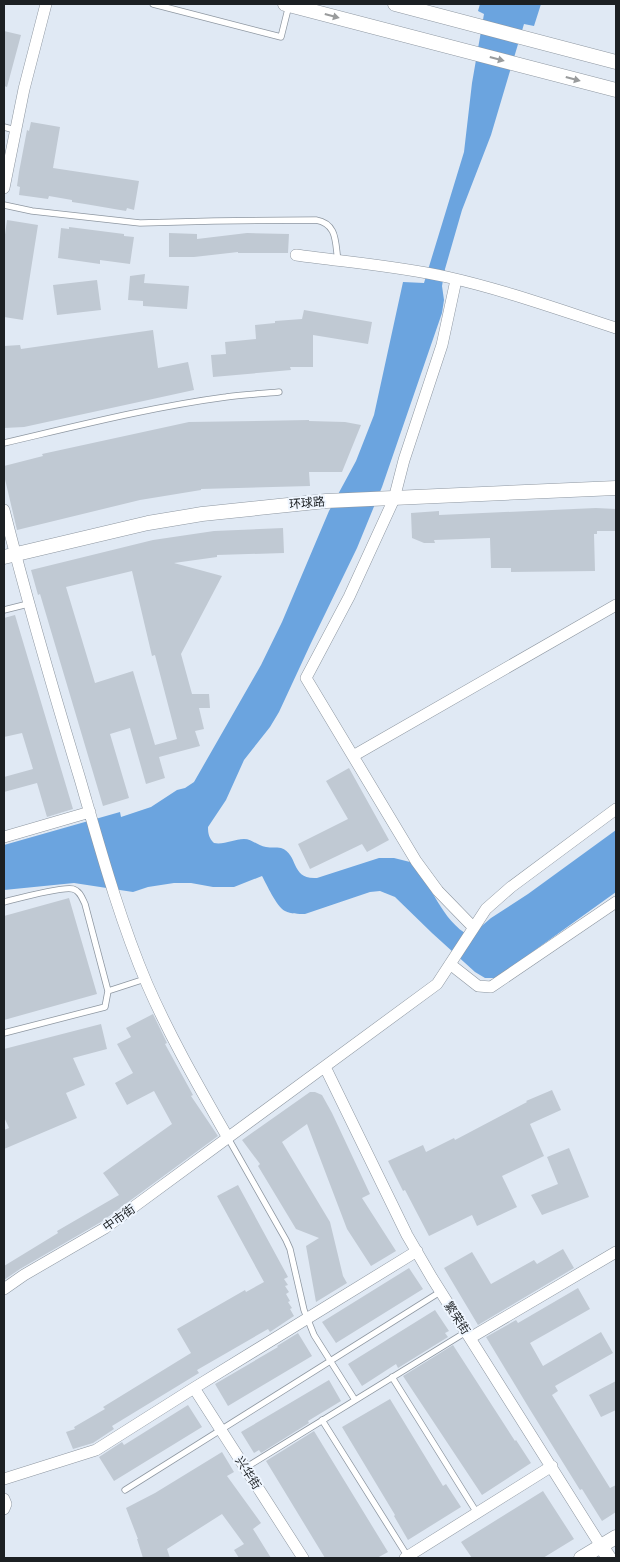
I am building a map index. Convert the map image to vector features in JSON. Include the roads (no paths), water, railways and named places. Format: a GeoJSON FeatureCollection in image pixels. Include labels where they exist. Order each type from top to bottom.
{"type":"FeatureCollection","features":[{"type":"Feature","properties":{"kind":"street"},"geometry":{"type":"LineString","coordinates":[[4,188],[9,129],[46,4]]}},
{"type":"Feature","properties":{"kind":"street"},"geometry":{"type":"LineString","coordinates":[[287,4],[616,90]]}},
{"type":"Feature","properties":{"kind":"street"},"geometry":{"type":"LineString","coordinates":[[394,4],[616,62]]}},
{"type":"Feature","properties":{"kind":"street"},"geometry":{"type":"LineString","coordinates":[[296,255],[422,272],[452,278],[514,295],[616,328]]}},
{"type":"Feature","properties":{"kind":"street"},"geometry":{"type":"LineString","coordinates":[[452,278],[442,345],[391,499],[348,597],[306,678],[416,862],[438,891],[472,929]]}},
{"type":"Feature","properties":{"kind":"street","name":"环球路"},"geometry":{"type":"LineString","coordinates":[[10,556],[148,523],[202,514],[326,500],[391,499],[616,488]]}},
{"type":"Feature","properties":{"kind":"street"},"geometry":{"type":"LineString","coordinates":[[4,510],[10,556],[28,604],[134,953],[175,1043],[228,1138]]}},
{"type":"Feature","properties":{"kind":"street"},"geometry":{"type":"LineString","coordinates":[[353,756],[616,605]]}},
{"type":"Feature","properties":{"kind":"street","name":"中市街"},"geometry":{"type":"LineString","coordinates":[[4,1290],[24,1275],[105,1228],[437,984],[486,909],[616,809]]}},
{"type":"Feature","properties":{"kind":"street"},"geometry":{"type":"LineString","coordinates":[[4,837],[90,813]]}},
{"type":"Feature","properties":{"kind":"street"},"geometry":{"type":"LineString","coordinates":[[451,962],[478,986],[491,987],[616,902]]}},
{"type":"Feature","properties":{"kind":"street","name":"繁荣街"},"geometry":{"type":"LineString","coordinates":[[325,1067],[384,1188],[440,1292],[609,1558]]}},
{"type":"Feature","properties":{"kind":"street"},"geometry":{"type":"LineString","coordinates":[[4,1479],[96,1450],[417,1251]]}},
{"type":"Feature","properties":{"kind":"street"},"geometry":{"type":"LineString","coordinates":[[468,1335],[616,1252]]}},
{"type":"Feature","properties":{"kind":"street","name":"兴华街"},"geometry":{"type":"LineString","coordinates":[[194,1388],[303,1558]]}},
{"type":"Feature","properties":{"kind":"street"},"geometry":{"type":"LineString","coordinates":[[407,1558],[552,1466]]}},
{"type":"Feature","properties":{"kind":"street"},"geometry":{"type":"LineString","coordinates":[[4,1498],[6,1504],[4,1509]]}},
{"type":"Feature","properties":{"kind":"street"},"geometry":{"type":"LineString","coordinates":[[581,1558],[616,1536]]}},
{"type":"Feature","properties":{"kind":"lane"},"geometry":{"type":"LineString","coordinates":[[153,4],[281,37],[287,4]]}},
{"type":"Feature","properties":{"kind":"lane"},"geometry":{"type":"LineString","coordinates":[[4,205],[32,211],[140,223],[214,220],[316,220],[327,223],[334,231],[338,261]]}},
{"type":"Feature","properties":{"kind":"lane"},"geometry":{"type":"LineString","coordinates":[[4,443],[180,404],[280,392]]}},
{"type":"Feature","properties":{"kind":"lane"},"geometry":{"type":"LineString","coordinates":[[4,610],[28,604]]}},
{"type":"Feature","properties":{"kind":"lane"},"geometry":{"type":"LineString","coordinates":[[4,902],[69,888],[79,893],[85,904],[108,991],[105,1007],[4,1033]]}},
{"type":"Feature","properties":{"kind":"lane"},"geometry":{"type":"LineString","coordinates":[[108,991],[145,979]]}},
{"type":"Feature","properties":{"kind":"lane"},"geometry":{"type":"LineString","coordinates":[[228,1138],[286,1240],[307,1318],[314,1335],[355,1400]]}},
{"type":"Feature","properties":{"kind":"lane"},"geometry":{"type":"LineString","coordinates":[[125,1490],[440,1292]]}},
{"type":"Feature","properties":{"kind":"lane"},"geometry":{"type":"LineString","coordinates":[[245,1468],[392,1377],[468,1335]]}},
{"type":"Feature","properties":{"kind":"lane"},"geometry":{"type":"LineString","coordinates":[[392,1377],[477,1513]]}},
{"type":"Feature","properties":{"kind":"lane"},"geometry":{"type":"LineString","coordinates":[[322,1420],[407,1558]]}},
{"type":"Feature","properties":{"kind":"water"},"geometry":{"type":"Polygon","coordinates":[[[480,4],[541,4],[534,26],[524,24],[491,135],[462,210],[445,269],[442,286],[444,300],[442,313],[382,487],[357,548],[279,712],[270,727],[244,760],[226,800],[208,827],[208,832],[214,843],[244,839],[263,846],[281,848],[287,851],[298,871],[308,878],[317,878],[379,858],[394,858],[410,862],[451,921],[470,936],[491,918],[528,894],[616,830],[616,892],[496,978],[485,978],[475,972],[395,897],[380,891],[370,892],[305,914],[295,914],[285,911],[275,900],[262,876],[234,887],[174,883],[148,887],[133,892],[74,883],[4,890],[4,845],[120,812],[121,817],[151,807],[177,790],[185,788],[194,782],[261,665],[282,622],[329,511],[356,461],[374,415],[403,282],[424,283],[464,152],[472,83],[484,14],[478,11],[480,4]]]}}]}
